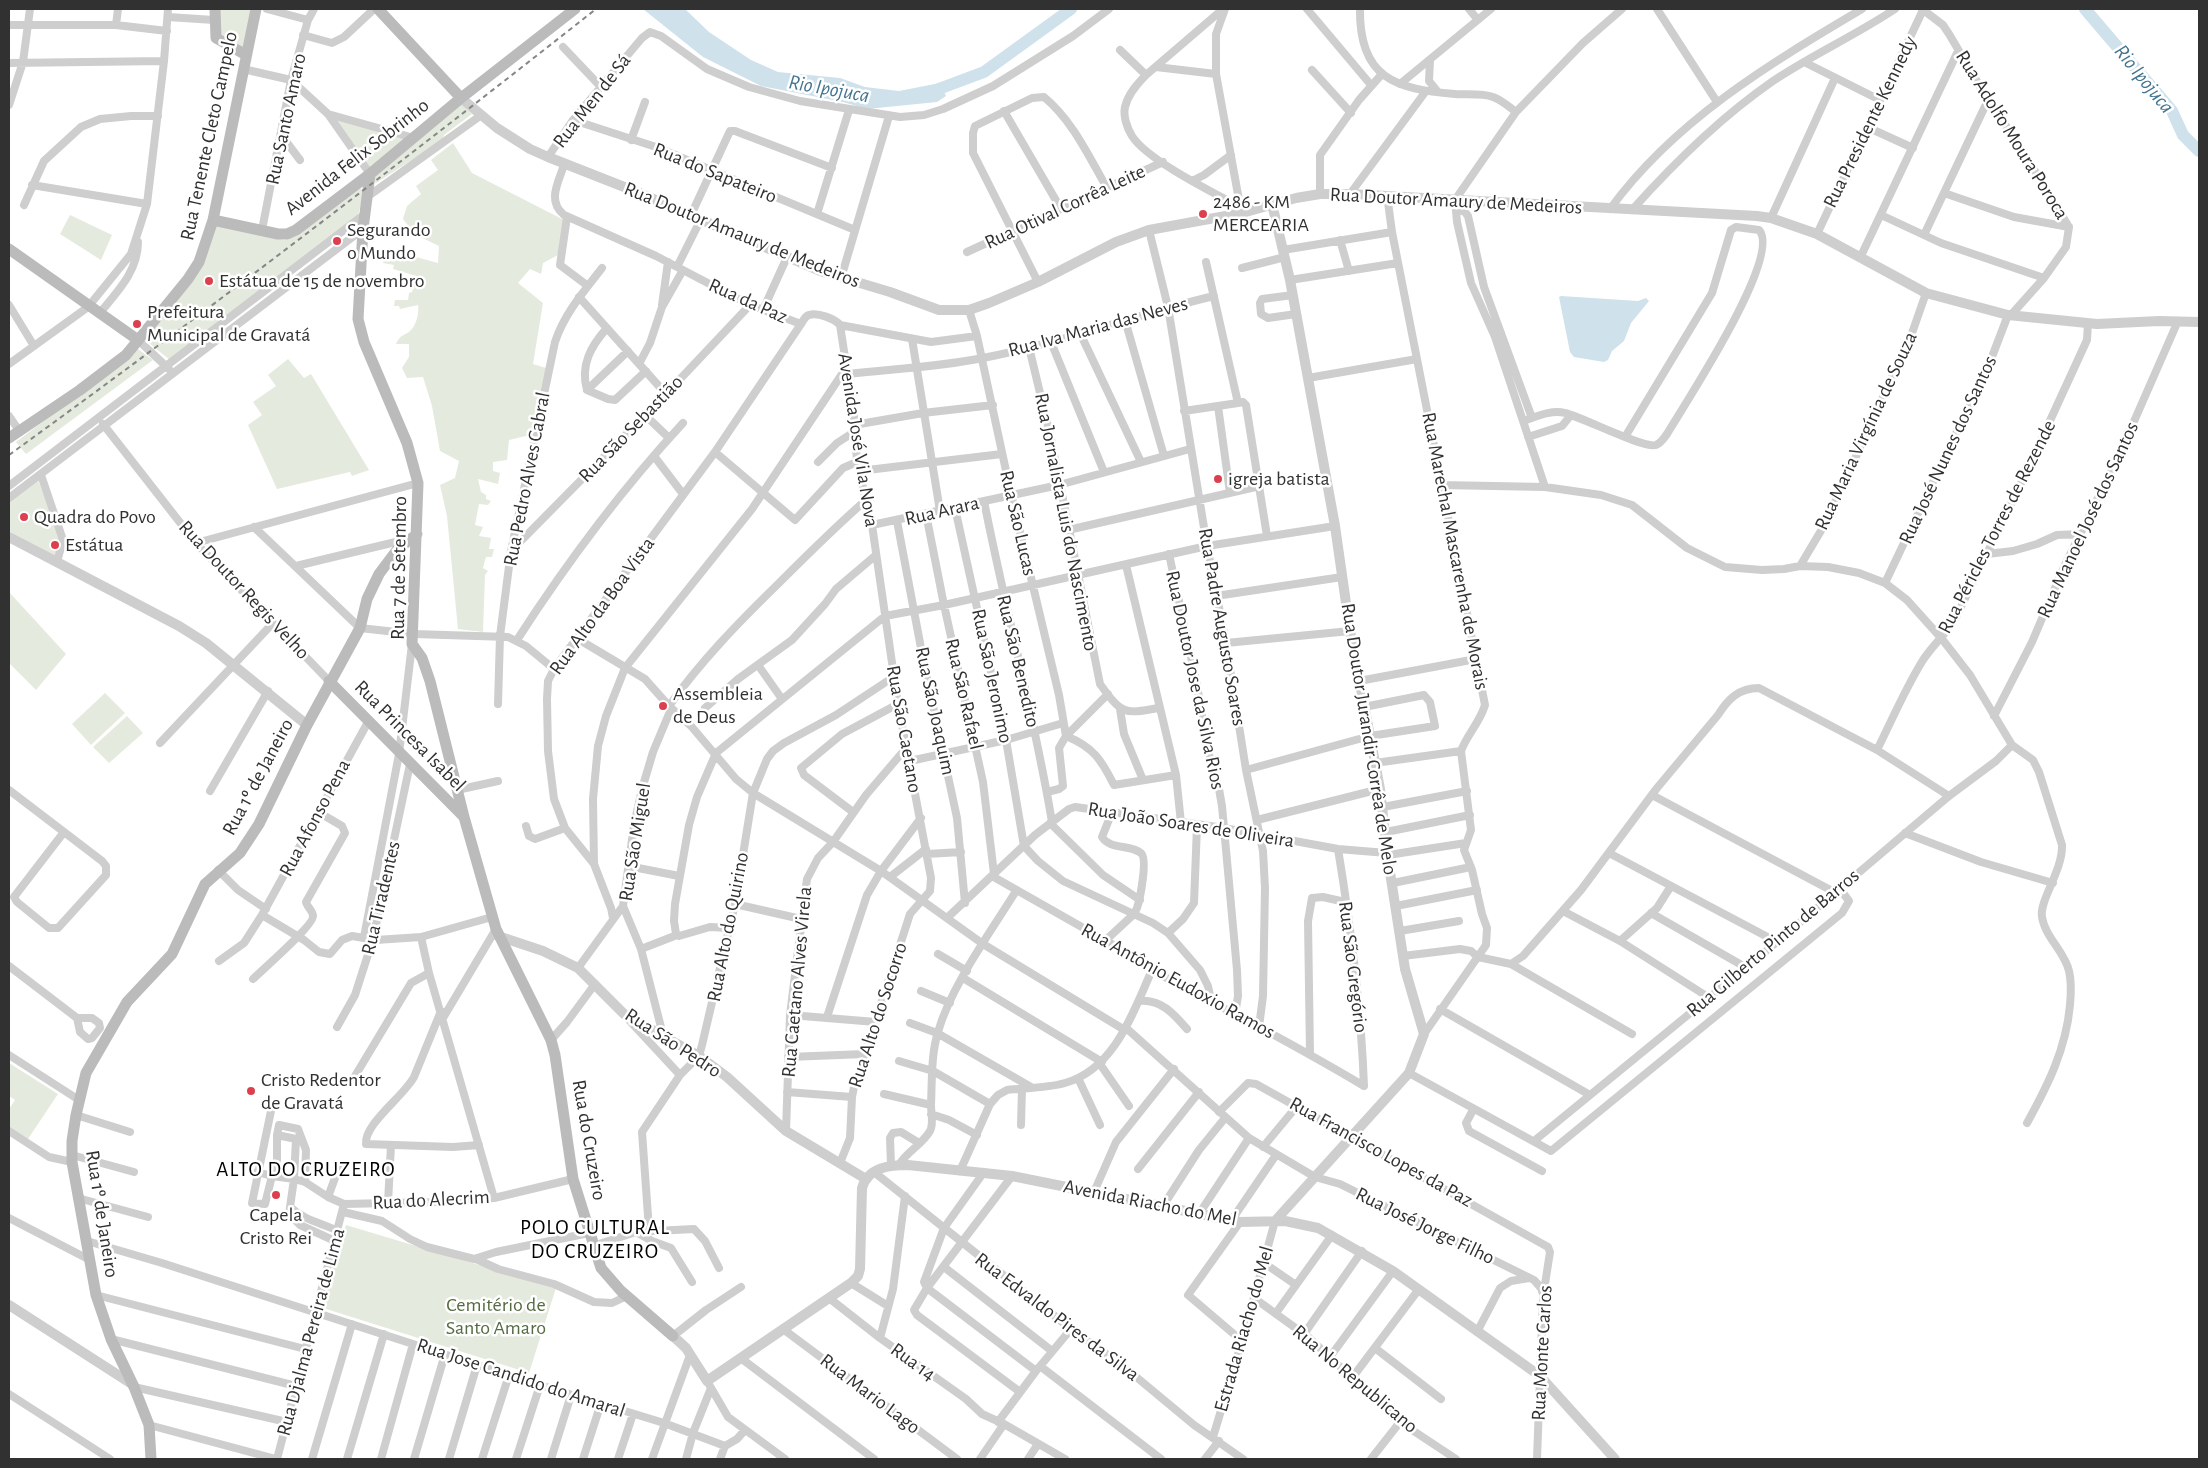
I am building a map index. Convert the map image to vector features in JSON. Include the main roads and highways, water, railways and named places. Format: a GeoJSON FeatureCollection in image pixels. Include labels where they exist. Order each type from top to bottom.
{"type":"FeatureCollection","features":[{"type":"Feature","properties":{"kind":"main road","name":"Rua Tenente Cleto Campelo"},"geometry":{"type":"LineString","coordinates":[[9,438],[126,355],[188,279],[199,262],[213,220],[256,9]]}},
{"type":"Feature","properties":{"kind":"main road"},"geometry":{"type":"LineString","coordinates":[[376,9],[462,98]]}},
{"type":"Feature","properties":{"kind":"main road","name":"Avenida Felix Sobrinho"},"geometry":{"type":"LineString","coordinates":[[213,220],[278,234],[292,232],[370,174],[462,98],[575,9]]}},
{"type":"Feature","properties":{"kind":"main road"},"geometry":{"type":"LineString","coordinates":[[215,14],[214,35],[218,41],[246,55]]}},
{"type":"Feature","properties":{"kind":"main road","name":"Rua 7 de Setembro"},"geometry":{"type":"LineString","coordinates":[[370,174],[363,229],[358,305],[360,326],[364,342],[406,443],[418,483],[413,536],[413,639],[426,670],[464,818],[497,933]]}},
{"type":"Feature","properties":{"kind":"main road"},"geometry":{"type":"LineString","coordinates":[[9,249],[88,307],[138,340]]}},
{"type":"Feature","properties":{"kind":"main road","name":"Rua 1º de Janeiro"},"geometry":{"type":"LineString","coordinates":[[151,1459],[149,1424],[110,1339],[96,1295],[72,1159],[79,1100],[92,1061],[140,986],[172,954],[199,892],[210,877],[240,853],[259,824],[307,724],[360,628],[367,599],[379,574],[397,550],[413,536]]}},
{"type":"Feature","properties":{"kind":"main road","name":"Rua Princesa Isabel"},"geometry":{"type":"LineString","coordinates":[[330,681],[399,754],[464,818]]}},
{"type":"Feature","properties":{"kind":"main road","name":"Rua do Cruzeiro"},"geometry":{"type":"LineString","coordinates":[[497,933],[550,1040],[555,1056],[573,1179],[593,1246],[605,1274],[673,1336]]}},
{"type":"Feature","properties":{"kind":"water","name":"Rio Ipojuca"},"geometry":{"type":"Polygon","coordinates":[[[643,9],[685,9],[709,32],[751,60],[778,72],[840,78],[865,87],[899,91],[940,83],[946,96],[937,102],[867,109],[843,102],[761,86],[703,57],[643,9]]]}},
{"type":"Feature","properties":{"kind":"water"},"geometry":{"type":"Polygon","coordinates":[[[1559,297],[1638,301],[1646,298],[1649,301],[1631,323],[1624,341],[1612,351],[1608,360],[1604,362],[1574,357],[1570,352],[1559,297]]]}},
{"type":"Feature","properties":{"kind":"waterway","name":"Rio Ipojuca"},"geometry":{"type":"LineString","coordinates":[[928,93],[984,72],[1071,9]]}},
{"type":"Feature","properties":{"kind":"waterway","name":"Rio Ipojuca"},"geometry":{"type":"LineString","coordinates":[[2085,9],[2172,111],[2183,135],[2199,151]]}},
{"type":"Feature","properties":{"kind":"railway"},"geometry":{"type":"LineString","coordinates":[[9,455],[305,235],[596,9]]}},
{"type":"Feature","properties":{"kind":"place","name":"2486 - KM MERCEARIA"},"geometry":{"type":"Point","coordinates":[1203,214]}},
{"type":"Feature","properties":{"kind":"place","name":"Segurando o Mundo"},"geometry":{"type":"Point","coordinates":[337,241]}},
{"type":"Feature","properties":{"kind":"place","name":"Estátua de 15 de novembro"},"geometry":{"type":"Point","coordinates":[209,281]}},
{"type":"Feature","properties":{"kind":"place","name":"Prefeitura Municipal de Gravatá"},"geometry":{"type":"Point","coordinates":[137,324]}},
{"type":"Feature","properties":{"kind":"place","name":"igreja batista"},"geometry":{"type":"Point","coordinates":[1218,479]}},
{"type":"Feature","properties":{"kind":"place","name":"Quadra do Povo"},"geometry":{"type":"Point","coordinates":[24,517]}},
{"type":"Feature","properties":{"kind":"place","name":"Estátua"},"geometry":{"type":"Point","coordinates":[55,545]}},
{"type":"Feature","properties":{"kind":"place","name":"Assembleia de Deus"},"geometry":{"type":"Point","coordinates":[663,706]}},
{"type":"Feature","properties":{"kind":"place","name":"Cristo Redentor de Gravatá"},"geometry":{"type":"Point","coordinates":[251,1091]}},
{"type":"Feature","properties":{"kind":"place","name":"Capela Cristo Rei"},"geometry":{"type":"Point","coordinates":[276,1195]}},
{"type":"Feature","properties":{"kind":"district","name":"ALTO DO CRUZEIRO"},"geometry":{"type":"Point","coordinates":[306,1170]}},
{"type":"Feature","properties":{"kind":"district","name":"POLO CULTURAL DO CRUZEIRO"},"geometry":{"type":"Point","coordinates":[595,1240]}},
{"type":"Feature","properties":{"kind":"park label","name":"Cemitério de Santo Amaro"},"geometry":{"type":"Point","coordinates":[496,1316]}}]}
